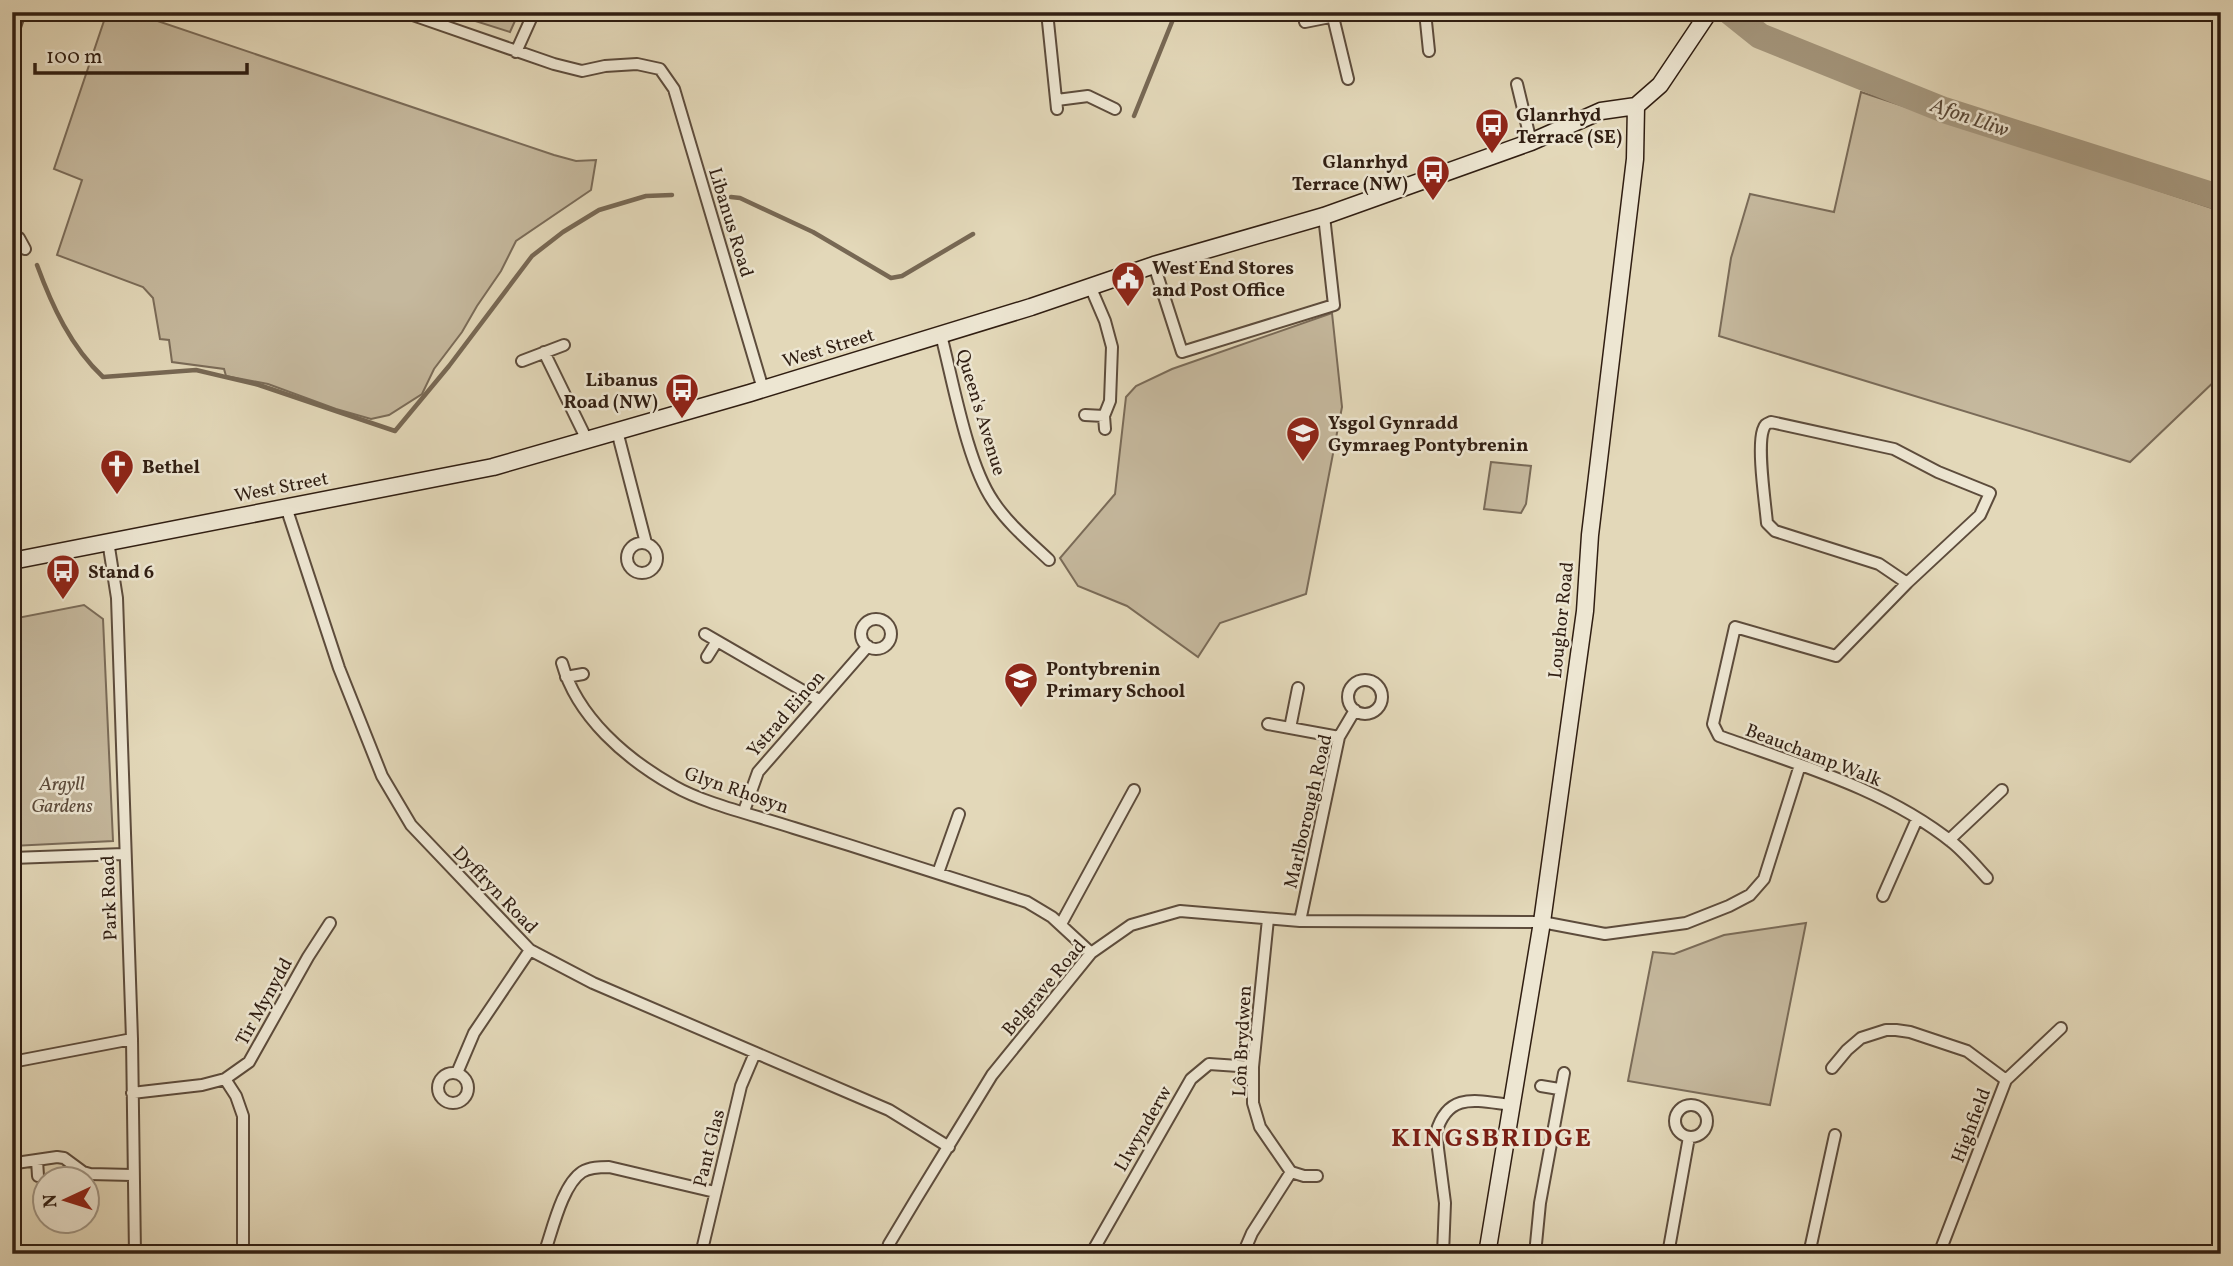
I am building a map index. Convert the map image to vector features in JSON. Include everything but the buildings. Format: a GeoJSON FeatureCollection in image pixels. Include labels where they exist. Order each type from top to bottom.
{"type":"FeatureCollection","features":[{"type":"Feature","properties":{"kind":"main road"},"geometry":{"type":"LineString","coordinates":[[1636,106],[1660,85],[1709,12]]}},
{"type":"Feature","properties":{"kind":"main road","name":"West Street"},"geometry":{"type":"LineString","coordinates":[[12,561],[493,467],[942,335],[1154,265],[1325,216],[1531,142],[1601,111],[1636,106]]}},
{"type":"Feature","properties":{"kind":"main road","name":"Loughor Road"},"geometry":{"type":"LineString","coordinates":[[1487,1254],[1542,922],[1585,611],[1590,536],[1635,159],[1636,106]]}},
{"type":"Feature","properties":{"kind":"street"},"geometry":{"type":"LineString","coordinates":[[12,36],[20,12]]}},
{"type":"Feature","properties":{"kind":"street"},"geometry":{"type":"LineString","coordinates":[[404,12],[516,52],[534,12]]}},
{"type":"Feature","properties":{"kind":"street"},"geometry":{"type":"LineString","coordinates":[[1047,12],[1057,104],[1088,96],[1115,109]]}},
{"type":"Feature","properties":{"kind":"street"},"geometry":{"type":"LineString","coordinates":[[1305,22],[1355,12]]}},
{"type":"Feature","properties":{"kind":"street"},"geometry":{"type":"LineString","coordinates":[[1425,12],[1429,51]]}},
{"type":"Feature","properties":{"kind":"street"},"geometry":{"type":"LineString","coordinates":[[1333,17],[1348,79]]}},
{"type":"Feature","properties":{"kind":"street","name":"Libanus Road"},"geometry":{"type":"LineString","coordinates":[[516,52],[582,71],[637,64],[660,69],[674,89],[763,389]]}},
{"type":"Feature","properties":{"kind":"street"},"geometry":{"type":"LineString","coordinates":[[1517,84],[1531,142]]}},
{"type":"Feature","properties":{"kind":"street"},"geometry":{"type":"LineString","coordinates":[[1154,265],[1182,352],[1334,305],[1325,216]]}},
{"type":"Feature","properties":{"kind":"street"},"geometry":{"type":"LineString","coordinates":[[12,235],[19,238],[25,249]]}},
{"type":"Feature","properties":{"kind":"street"},"geometry":{"type":"LineString","coordinates":[[1090,286],[1105,321],[1112,347],[1110,401],[1104,416],[1105,429]]}},
{"type":"Feature","properties":{"kind":"street","name":"Queen's Avenue"},"geometry":{"type":"LineString","coordinates":[[942,335],[974,458],[992,500],[1017,530],[1049,560]]}},
{"type":"Feature","properties":{"kind":"street"},"geometry":{"type":"LineString","coordinates":[[522,361],[564,345]]}},
{"type":"Feature","properties":{"kind":"street"},"geometry":{"type":"LineString","coordinates":[[544,352],[587,440]]}},
{"type":"Feature","properties":{"kind":"street"},"geometry":{"type":"LineString","coordinates":[[1086,415],[1104,416]]}},
{"type":"Feature","properties":{"kind":"street","name":"Beauchamp Walk"},"geometry":{"type":"LineString","coordinates":[[1907,583],[1879,564],[1776,531],[1767,523],[1761,445],[1766,425],[1771,422],[1894,449],[1938,472],[1990,492],[1980,515],[1907,583],[1836,656],[1735,627],[1713,724],[1719,736],[1833,777],[1894,805],[1949,840],[1987,878]]}},
{"type":"Feature","properties":{"kind":"street"},"geometry":{"type":"LineString","coordinates":[[617,431],[646,543]]}},
{"type":"Feature","properties":{"kind":"street","name":"Dyffryn Road"},"geometry":{"type":"LineString","coordinates":[[286,507],[339,668],[382,776],[411,825],[530,950],[593,983],[889,1110],[949,1147]]}},
{"type":"Feature","properties":{"kind":"street","name":"Park Road"},"geometry":{"type":"LineString","coordinates":[[108,541],[117,598],[132,1039],[135,1254]]}},
{"type":"Feature","properties":{"kind":"street"},"geometry":{"type":"LineString","coordinates":[[705,634],[819,700]]}},
{"type":"Feature","properties":{"kind":"street"},"geometry":{"type":"LineString","coordinates":[[707,657],[717,641]]}},
{"type":"Feature","properties":{"kind":"street","name":"Ystrad Einon"},"geometry":{"type":"LineString","coordinates":[[744,811],[758,772],[868,646]]}},
{"type":"Feature","properties":{"kind":"street","name":"Glyn Rhosyn"},"geometry":{"type":"LineString","coordinates":[[562,663],[566,677],[586,713],[631,757],[684,791],[1027,902],[1060,924],[1091,953]]}},
{"type":"Feature","properties":{"kind":"street"},"geometry":{"type":"LineString","coordinates":[[566,677],[583,674]]}},
{"type":"Feature","properties":{"kind":"street"},"geometry":{"type":"LineString","coordinates":[[1290,728],[1298,688]]}},
{"type":"Feature","properties":{"kind":"street","name":"Marlborough Road"},"geometry":{"type":"LineString","coordinates":[[1300,922],[1339,737],[1354,710]]}},
{"type":"Feature","properties":{"kind":"street"},"geometry":{"type":"LineString","coordinates":[[1268,724],[1339,737]]}},
{"type":"Feature","properties":{"kind":"street","name":"Belgrave Road"},"geometry":{"type":"LineString","coordinates":[[886,1254],[889,1244],[992,1075],[1091,953],[1131,925],[1180,911],[1300,922],[1542,922],[1605,934],[1686,923],[1750,895],[1764,880],[1800,765]]}},
{"type":"Feature","properties":{"kind":"street"},"geometry":{"type":"LineString","coordinates":[[1060,924],[1134,790]]}},
{"type":"Feature","properties":{"kind":"street"},"geometry":{"type":"LineString","coordinates":[[1949,840],[2002,790]]}},
{"type":"Feature","properties":{"kind":"street"},"geometry":{"type":"LineString","coordinates":[[937,873],[959,814]]}},
{"type":"Feature","properties":{"kind":"street"},"geometry":{"type":"LineString","coordinates":[[1882,897],[1917,819]]}},
{"type":"Feature","properties":{"kind":"street"},"geometry":{"type":"LineString","coordinates":[[12,858],[124,854]]}},
{"type":"Feature","properties":{"kind":"street","name":"Lôn Brydwen"},"geometry":{"type":"LineString","coordinates":[[1268,919],[1253,1067],[1253,1103],[1260,1126],[1292,1172]]}},
{"type":"Feature","properties":{"kind":"street","name":"Tir Mynydd"},"geometry":{"type":"LineString","coordinates":[[132,1093],[202,1085],[225,1079],[249,1062],[330,923]]}},
{"type":"Feature","properties":{"kind":"street"},"geometry":{"type":"LineString","coordinates":[[457,1073],[474,1033],[530,950]]}},
{"type":"Feature","properties":{"kind":"street","name":"Highfield"},"geometry":{"type":"LineString","coordinates":[[1939,1254],[2006,1080],[2061,1028]]}},
{"type":"Feature","properties":{"kind":"street"},"geometry":{"type":"LineString","coordinates":[[1832,1068],[1861,1038],[1886,1030],[1896,1030],[1967,1051],[2006,1080]]}},
{"type":"Feature","properties":{"kind":"street"},"geometry":{"type":"LineString","coordinates":[[12,1062],[132,1039]]}},
{"type":"Feature","properties":{"kind":"street","name":"Pant Glas"},"geometry":{"type":"LineString","coordinates":[[701,1254],[741,1086],[755,1053]]}},
{"type":"Feature","properties":{"kind":"street","name":"Llwynderw"},"geometry":{"type":"LineString","coordinates":[[1091,1254],[1191,1079],[1209,1064],[1253,1067]]}},
{"type":"Feature","properties":{"kind":"street"},"geometry":{"type":"LineString","coordinates":[[1535,1254],[1540,1203],[1564,1073]]}},
{"type":"Feature","properties":{"kind":"street"},"geometry":{"type":"LineString","coordinates":[[225,1079],[236,1096],[243,1116],[243,1254]]}},
{"type":"Feature","properties":{"kind":"street"},"geometry":{"type":"LineString","coordinates":[[1541,1086],[1559,1089]]}},
{"type":"Feature","properties":{"kind":"street"},"geometry":{"type":"LineString","coordinates":[[1443,1254],[1446,1219],[1436,1133],[1439,1122],[1446,1112],[1462,1101],[1511,1105]]}},
{"type":"Feature","properties":{"kind":"street"},"geometry":{"type":"LineString","coordinates":[[1809,1254],[1835,1135]]}},
{"type":"Feature","properties":{"kind":"street"},"geometry":{"type":"LineString","coordinates":[[1668,1254],[1689,1136]]}},
{"type":"Feature","properties":{"kind":"street"},"geometry":{"type":"LineString","coordinates":[[16,1163],[57,1157],[64,1158],[90,1174],[132,1175]]}},
{"type":"Feature","properties":{"kind":"street"},"geometry":{"type":"LineString","coordinates":[[37,1160],[37,1164]]}},
{"type":"Feature","properties":{"kind":"street"},"geometry":{"type":"LineString","coordinates":[[544,1254],[572,1182],[591,1168],[609,1167],[715,1192]]}},
{"type":"Feature","properties":{"kind":"street"},"geometry":{"type":"LineString","coordinates":[[1243,1254],[1252,1233],[1292,1172],[1317,1176]]}},
{"type":"Feature","properties":{"kind":"green space"},"geometry":{"type":"Polygon","coordinates":[[[107,12],[131,12],[554,155],[576,161],[596,160],[591,190],[516,241],[501,271],[462,332],[434,369],[422,394],[389,415],[371,419],[268,384],[226,376],[224,369],[172,362],[169,340],[160,339],[153,298],[143,287],[57,255],[82,180],[54,169],[107,12]]]}},
{"type":"Feature","properties":{"kind":"green space"},"geometry":{"type":"Polygon","coordinates":[[[447,12],[519,12],[510,32],[447,12]]]}},
{"type":"Feature","properties":{"kind":"green space"},"geometry":{"type":"Polygon","coordinates":[[[1861,92],[2221,211],[2221,375],[2130,462],[1719,336],[1731,258],[1750,194],[1834,212],[1861,92]]]}},
{"type":"Feature","properties":{"kind":"green space","name":"Ysgol Gynradd Gymraeg Pontybrenin"},"geometry":{"type":"Polygon","coordinates":[[[1332,313],[1342,407],[1306,594],[1220,623],[1198,657],[1127,606],[1078,586],[1060,558],[1115,494],[1126,397],[1136,386],[1172,369],[1332,313]]]}},
{"type":"Feature","properties":{"kind":"green space"},"geometry":{"type":"Polygon","coordinates":[[[1491,462],[1531,466],[1526,504],[1521,513],[1484,509],[1491,462]]]}},
{"type":"Feature","properties":{"kind":"green space","name":"Argyll Gardens"},"geometry":{"type":"Polygon","coordinates":[[[84,605],[103,619],[113,841],[12,846],[12,619],[84,605]]]}},
{"type":"Feature","properties":{"kind":"green space"},"geometry":{"type":"Polygon","coordinates":[[[1806,923],[1770,1105],[1628,1081],[1653,952],[1674,954],[1724,935],[1806,923]]]}},
{"type":"Feature","properties":{"kind":"waterway"},"geometry":{"type":"LineString","coordinates":[[1134,116],[1176,12]]}},
{"type":"Feature","properties":{"kind":"waterway","name":"Afon Lliw"},"geometry":{"type":"LineString","coordinates":[[1730,12],[1760,36],[1944,110],[2221,198]]}},
{"type":"Feature","properties":{"kind":"waterway"},"geometry":{"type":"LineString","coordinates":[[37,265],[49,296],[72,339],[103,377],[196,370],[259,385],[395,431],[449,366],[532,256],[563,232],[599,210],[646,196],[672,195]]}},
{"type":"Feature","properties":{"kind":"waterway"},"geometry":{"type":"LineString","coordinates":[[731,197],[740,198],[813,232],[891,278],[902,276],[973,234]]}},
{"type":"Feature","properties":{"kind":"place","name":"Glanrhyd Terrace (SE)"},"geometry":{"type":"Point","coordinates":[1492,155]}},
{"type":"Feature","properties":{"kind":"place","name":"Glanrhyd Terrace (NW)"},"geometry":{"type":"Point","coordinates":[1433,202]}},
{"type":"Feature","properties":{"kind":"place","name":"West End Stores and Post Office"},"geometry":{"type":"Point","coordinates":[1128,308]}},
{"type":"Feature","properties":{"kind":"place","name":"Libanus Road (NW)"},"geometry":{"type":"Point","coordinates":[682,420]}},
{"type":"Feature","properties":{"kind":"place","name":"Ysgol Gynradd Gymraeg Pontybrenin"},"geometry":{"type":"Point","coordinates":[1303,463]}},
{"type":"Feature","properties":{"kind":"place","name":"Bethel"},"geometry":{"type":"Point","coordinates":[117,496]}},
{"type":"Feature","properties":{"kind":"place","name":"Stand 6"},"geometry":{"type":"Point","coordinates":[63,601]}},
{"type":"Feature","properties":{"kind":"place","name":"Pontybrenin Primary School"},"geometry":{"type":"Point","coordinates":[1021,709]}},
{"type":"Feature","properties":{"kind":"district","name":"KINGSBRIDGE"},"geometry":{"type":"Point","coordinates":[1492,1137]}}]}
